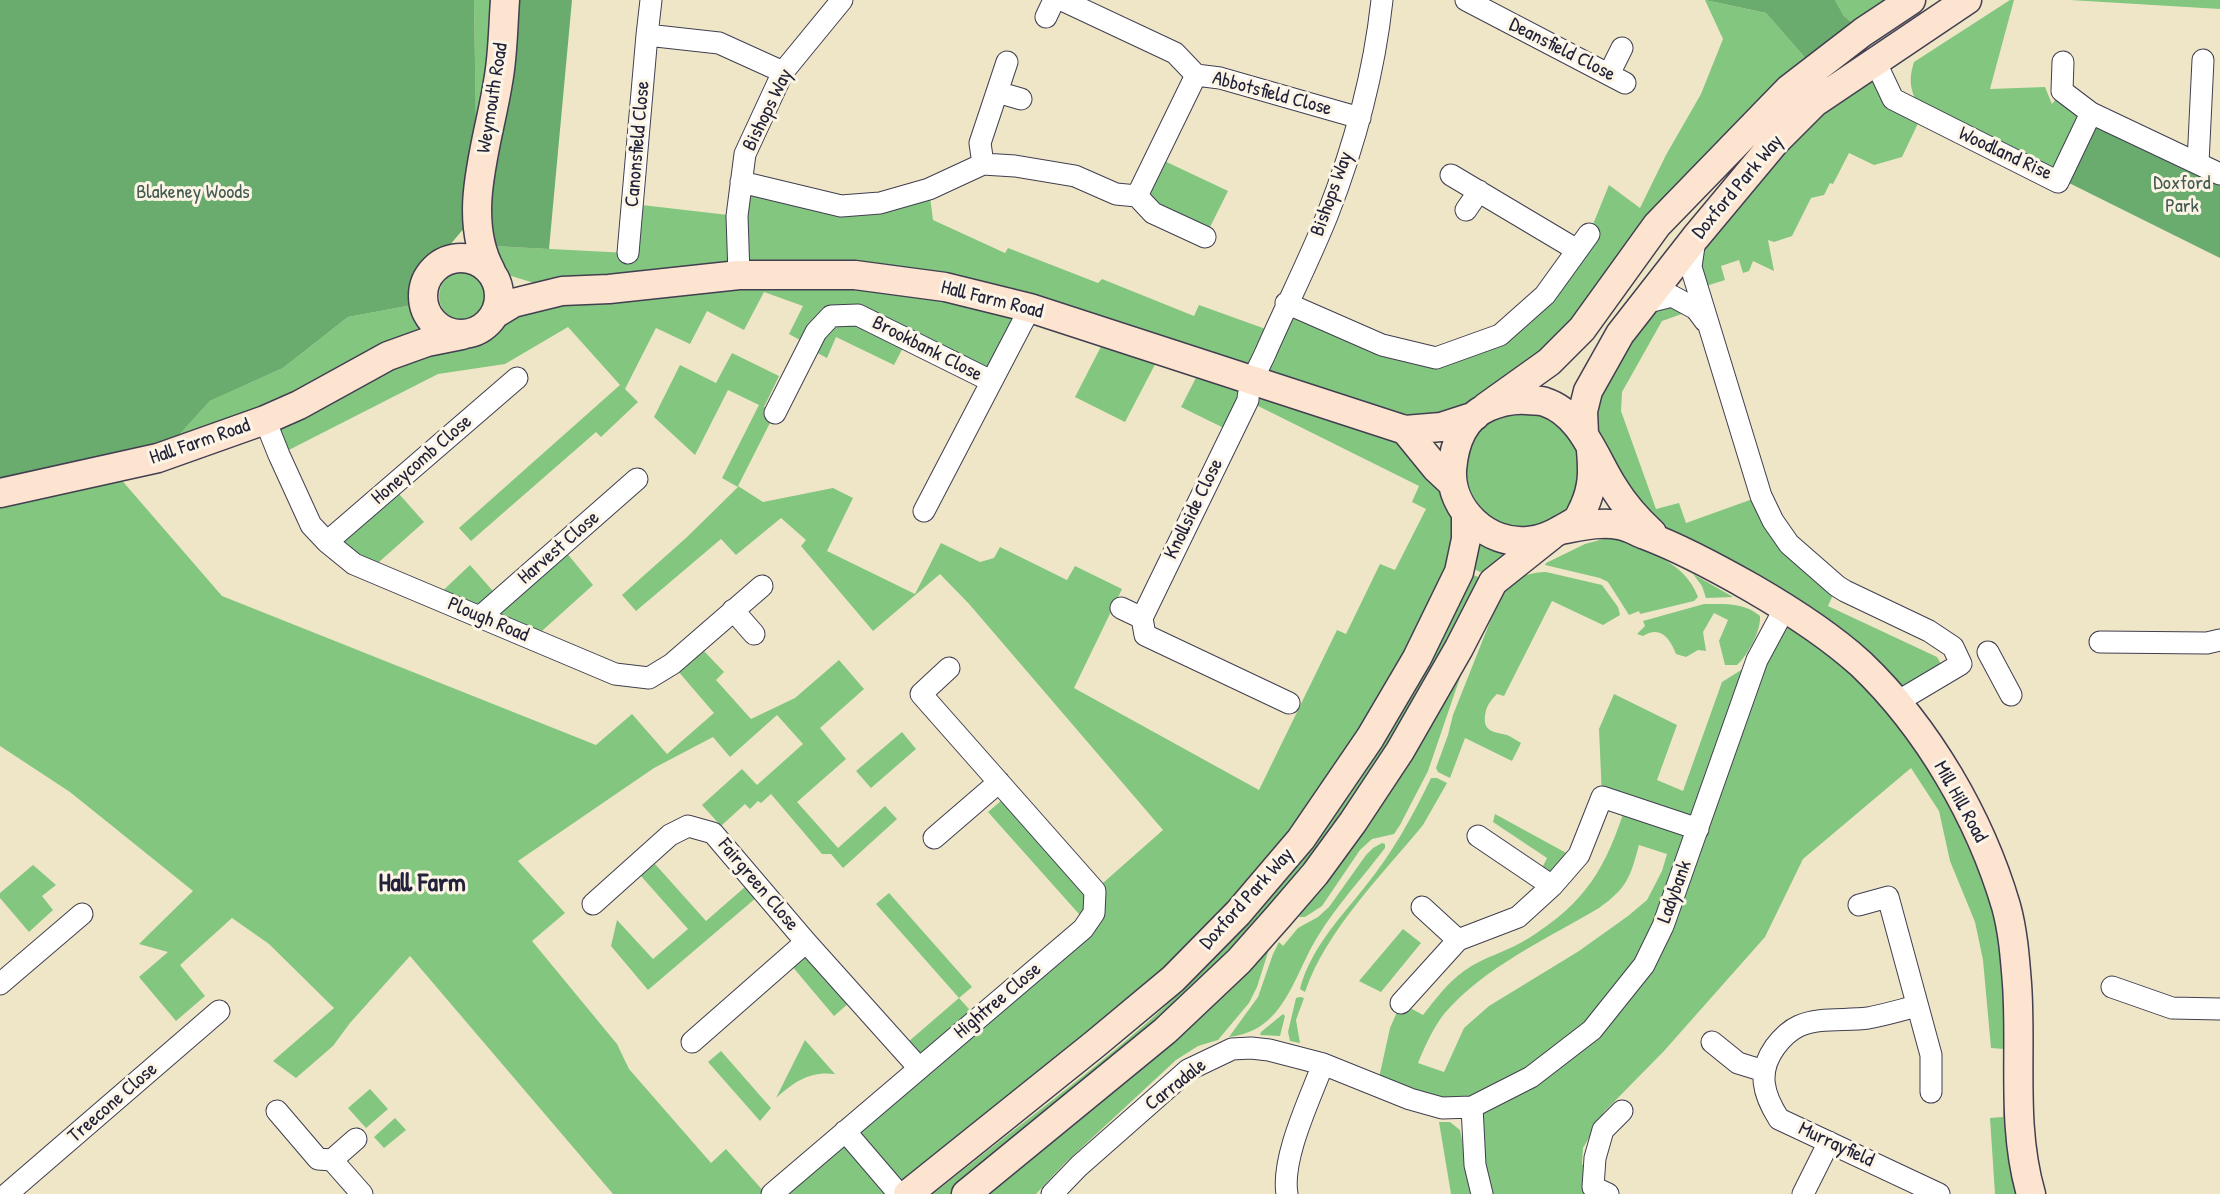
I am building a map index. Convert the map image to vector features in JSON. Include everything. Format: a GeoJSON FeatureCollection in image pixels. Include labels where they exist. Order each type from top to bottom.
{"type":"FeatureCollection","features":[{"type":"Feature","properties":{"kind":"main road","name":"Weymouth Road"},"geometry":{"type":"LineString","coordinates":[[491,272],[480,246],[477,196],[499,80],[505,0]]}},
{"type":"Feature","properties":{"kind":"main road","name":"Doxford Park Way"},"geometry":{"type":"LineString","coordinates":[[1556,533],[1528,541],[1503,539],[1491,534],[1466,514],[1458,503],[1452,483],[1453,450],[1464,428],[1481,412],[1549,362],[1582,328],[1657,225],[1789,89],[1863,32],[1911,0]]}},
{"type":"Feature","properties":{"kind":"main road","name":"Doxford Park Way"},"geometry":{"type":"LineString","coordinates":[[966,1194],[1165,1031],[1239,961],[1315,874],[1400,751],[1459,648],[1493,582],[1556,533],[1578,520],[1590,493],[1594,476],[1582,411],[1588,392],[1620,334],[1695,238],[1775,142],[1814,103],[1967,0]]}},
{"type":"Feature","properties":{"kind":"main road","name":"Weymouth Road"},"geometry":{"type":"LineString","coordinates":[[436,267],[464,223],[477,196]]}},
{"type":"Feature","properties":{"kind":"main road"},"geometry":{"type":"LineString","coordinates":[[464,258],[481,263],[491,272],[500,293],[499,304],[495,314],[481,329],[462,335],[448,332],[437,326],[428,316],[423,290],[427,278],[436,267],[446,261],[464,258]]}},
{"type":"Feature","properties":{"kind":"main road","name":"Hall Farm Road"},"geometry":{"type":"LineString","coordinates":[[491,272],[562,291]]}},
{"type":"Feature","properties":{"kind":"main road","name":"Hall Farm Road"},"geometry":{"type":"LineString","coordinates":[[495,314],[513,303],[562,291],[609,289],[739,275],[855,274],[945,287],[1030,308],[1405,430],[1442,427],[1481,412]]}},
{"type":"Feature","properties":{"kind":"main road","name":"Hall Farm Road"},"geometry":{"type":"LineString","coordinates":[[388,356],[408,332],[424,304]]}},
{"type":"Feature","properties":{"kind":"main road","name":"Hall Farm Road"},"geometry":{"type":"LineString","coordinates":[[0,493],[158,458],[265,420],[299,405],[388,356],[441,338],[462,335]]}},
{"type":"Feature","properties":{"kind":"main road"},"geometry":{"type":"LineString","coordinates":[[1481,412],[1510,399],[1545,402],[1568,414],[1588,442]]}},
{"type":"Feature","properties":{"kind":"main road"},"geometry":{"type":"LineString","coordinates":[[1405,430],[1436,468],[1452,483]]}},
{"type":"Feature","properties":{"kind":"main road","name":"Mill Hill Road"},"geometry":{"type":"LineString","coordinates":[[1588,442],[1615,490],[1634,516],[1663,542]]}},
{"type":"Feature","properties":{"kind":"main road","name":"Doxford Park Way"},"geometry":{"type":"LineString","coordinates":[[908,1194],[1173,979],[1238,913],[1301,839],[1370,738],[1417,658],[1459,572],[1466,539],[1466,514]]}},
{"type":"Feature","properties":{"kind":"main road","name":"Mill Hill Road"},"geometry":{"type":"LineString","coordinates":[[1556,533],[1586,525],[1619,525],[1663,542],[1728,574],[1820,630],[1860,664],[1897,702],[1965,804],[1990,858],[2007,908],[2015,959],[2018,1001],[2019,1115],[2024,1161],[2024,1193]]}},
{"type":"Feature","properties":{"kind":"street","name":"Canonsfield Close"},"geometry":{"type":"LineString","coordinates":[[628,253],[646,35],[651,0]]}},
{"type":"Feature","properties":{"kind":"street","name":"Bishops Way"},"geometry":{"type":"LineString","coordinates":[[739,275],[738,216],[745,154],[783,72],[842,0]]}},
{"type":"Feature","properties":{"kind":"street","name":"Abbotsfield Close"},"geometry":{"type":"LineString","coordinates":[[1062,0],[1176,53],[1196,75],[1220,78],[1360,118]]}},
{"type":"Feature","properties":{"kind":"street","name":"Bishops Way"},"geometry":{"type":"LineString","coordinates":[[1254,380],[1286,303],[1326,217],[1360,118],[1378,39],[1382,0]]}},
{"type":"Feature","properties":{"kind":"street","name":"Deansfield Close"},"geometry":{"type":"LineString","coordinates":[[1466,0],[1617,79],[1622,48]]}},
{"type":"Feature","properties":{"kind":"street"},"geometry":{"type":"LineString","coordinates":[[646,35],[719,43],[783,72]]}},
{"type":"Feature","properties":{"kind":"street"},"geometry":{"type":"LineString","coordinates":[[2198,163],[2203,60]]}},
{"type":"Feature","properties":{"kind":"street","name":"Woodland Rise"},"geometry":{"type":"LineString","coordinates":[[1875,61],[1893,99],[2058,182],[2091,113]]}},
{"type":"Feature","properties":{"kind":"street"},"geometry":{"type":"LineString","coordinates":[[983,164],[980,143],[1007,62]]}},
{"type":"Feature","properties":{"kind":"street"},"geometry":{"type":"LineString","coordinates":[[2063,62],[2062,91],[2091,113],[2220,174]]}},
{"type":"Feature","properties":{"kind":"street"},"geometry":{"type":"LineString","coordinates":[[1137,196],[1196,75]]}},
{"type":"Feature","properties":{"kind":"street"},"geometry":{"type":"LineString","coordinates":[[998,92],[1021,99]]}},
{"type":"Feature","properties":{"kind":"street"},"geometry":{"type":"LineString","coordinates":[[741,182],[841,206],[880,203],[929,189],[983,164],[1015,166],[1075,176],[1116,194],[1137,196],[1153,213],[1205,237]]}},
{"type":"Feature","properties":{"kind":"street"},"geometry":{"type":"LineString","coordinates":[[1286,303],[1382,345],[1436,358],[1500,335],[1545,295],[1583,242],[1479,192],[1451,175]]}},
{"type":"Feature","properties":{"kind":"street"},"geometry":{"type":"LineString","coordinates":[[1466,210],[1479,192]]}},
{"type":"Feature","properties":{"kind":"street"},"geometry":{"type":"LineString","coordinates":[[1695,238],[1690,267],[1761,496],[1773,521],[1789,544],[1845,591],[1929,631],[1953,647],[1961,664],[1897,702]]}},
{"type":"Feature","properties":{"kind":"street"},"geometry":{"type":"LineString","coordinates":[[1644,303],[1672,296],[1696,309],[1706,321]]}},
{"type":"Feature","properties":{"kind":"street","name":"Brookbank Close"},"geometry":{"type":"LineString","coordinates":[[924,511],[1030,308]]}},
{"type":"Feature","properties":{"kind":"street","name":"Brookbank Close"},"geometry":{"type":"LineString","coordinates":[[775,413],[816,332],[831,316],[858,315],[991,381]]}},
{"type":"Feature","properties":{"kind":"street","name":"Honeycomb Close"},"geometry":{"type":"LineString","coordinates":[[327,542],[518,378]]}},
{"type":"Feature","properties":{"kind":"street","name":"Knollside Close"},"geometry":{"type":"LineString","coordinates":[[1142,618],[1248,400],[1254,380]]}},
{"type":"Feature","properties":{"kind":"street","name":"Plough Road"},"geometry":{"type":"LineString","coordinates":[[265,420],[311,525],[327,542],[354,564],[615,674],[649,678],[672,664],[762,586]]}},
{"type":"Feature","properties":{"kind":"street","name":"Harvest Close"},"geometry":{"type":"LineString","coordinates":[[480,617],[637,479]]}},
{"type":"Feature","properties":{"kind":"street"},"geometry":{"type":"LineString","coordinates":[[1121,608],[1142,618],[1145,635],[1289,703]]}},
{"type":"Feature","properties":{"kind":"street","name":"Ladybank"},"geometry":{"type":"LineString","coordinates":[[1323,1064],[1410,1099],[1442,1108],[1472,1107],[1531,1077],[1592,1030],[1644,965],[1663,926],[1757,660],[1785,609]]}},
{"type":"Feature","properties":{"kind":"street"},"geometry":{"type":"LineString","coordinates":[[734,610],[754,634]]}},
{"type":"Feature","properties":{"kind":"street"},"geometry":{"type":"LineString","coordinates":[[2100,642],[2207,643],[2220,640]]}},
{"type":"Feature","properties":{"kind":"street"},"geometry":{"type":"LineString","coordinates":[[1988,652],[2011,695]]}},
{"type":"Feature","properties":{"kind":"street","name":"Hightree Close"},"geometry":{"type":"LineString","coordinates":[[772,1194],[1083,929],[1094,913],[1095,891],[921,694],[949,668]]}},
{"type":"Feature","properties":{"kind":"street"},"geometry":{"type":"LineString","coordinates":[[934,838],[999,782]]}},
{"type":"Feature","properties":{"kind":"street"},"geometry":{"type":"LineString","coordinates":[[1401,1003],[1458,940],[1518,917],[1552,886],[1579,855],[1602,797],[1698,829]]}},
{"type":"Feature","properties":{"kind":"street","name":"Fairgreen Close"},"geometry":{"type":"LineString","coordinates":[[593,904],[670,835],[688,826],[713,833],[806,942],[919,1068]]}},
{"type":"Feature","properties":{"kind":"street"},"geometry":{"type":"LineString","coordinates":[[1478,836],[1552,886]]}},
{"type":"Feature","properties":{"kind":"street"},"geometry":{"type":"LineString","coordinates":[[1859,905],[1888,897],[1931,1055],[1931,1092]]}},
{"type":"Feature","properties":{"kind":"street"},"geometry":{"type":"LineString","coordinates":[[1422,907],[1458,940]]}},
{"type":"Feature","properties":{"kind":"street"},"geometry":{"type":"LineString","coordinates":[[0,984],[82,914]]}},
{"type":"Feature","properties":{"kind":"street","name":"Fairgreen Close"},"geometry":{"type":"LineString","coordinates":[[692,1042],[806,942]]}},
{"type":"Feature","properties":{"kind":"street"},"geometry":{"type":"LineString","coordinates":[[2112,987],[2172,1008],[2220,1009]]}},
{"type":"Feature","properties":{"kind":"street"},"geometry":{"type":"LineString","coordinates":[[1712,1042],[1738,1063],[1764,1071],[1767,1059],[1780,1040],[1800,1026],[1867,1018],[1917,1006]]}},
{"type":"Feature","properties":{"kind":"street","name":"Treecone Close"},"geometry":{"type":"LineString","coordinates":[[7,1194],[219,1011]]}},
{"type":"Feature","properties":{"kind":"street","name":"Carradale"},"geometry":{"type":"LineString","coordinates":[[1056,1190],[1079,1166],[1188,1070],[1209,1059],[1232,1049],[1251,1048],[1323,1064]]}},
{"type":"Feature","properties":{"kind":"street"},"geometry":{"type":"LineString","coordinates":[[1287,1194],[1287,1172],[1291,1149],[1323,1064]]}},
{"type":"Feature","properties":{"kind":"street","name":"Murrayfield"},"geometry":{"type":"LineString","coordinates":[[1764,1071],[1768,1102],[1779,1119],[1939,1194]]}},
{"type":"Feature","properties":{"kind":"street"},"geometry":{"type":"LineString","coordinates":[[1472,1107],[1475,1165],[1482,1194]]}},
{"type":"Feature","properties":{"kind":"street"},"geometry":{"type":"LineString","coordinates":[[277,1112],[318,1159],[332,1160],[362,1194]]}},
{"type":"Feature","properties":{"kind":"street"},"geometry":{"type":"LineString","coordinates":[[1598,1192],[1595,1158],[1603,1130],[1622,1112]]}},
{"type":"Feature","properties":{"kind":"street"},"geometry":{"type":"LineString","coordinates":[[845,1131],[899,1194]]}},
{"type":"Feature","properties":{"kind":"street"},"geometry":{"type":"LineString","coordinates":[[332,1160],[356,1139]]}},
{"type":"Feature","properties":{"kind":"street"},"geometry":{"type":"LineString","coordinates":[[1803,1194],[1829,1142]]}},
{"type":"Feature","properties":{"kind":"green space","name":"Blakeney Woods"},"geometry":{"type":"Polygon","coordinates":[[[0,0],[474,0],[477,191],[505,0],[572,0],[549,249],[493,246],[465,227],[434,264],[423,303],[348,317],[283,368],[210,401],[158,458],[0,491],[0,0]]]}},
{"type":"Feature","properties":{"kind":"green space"},"geometry":{"type":"Polygon","coordinates":[[[474,0],[505,0],[477,196],[474,0]]]}},
{"type":"Feature","properties":{"kind":"green space"},"geometry":{"type":"Polygon","coordinates":[[[1705,0],[1766,13],[1815,69],[1582,329],[1489,406],[1568,414],[1644,303],[1696,309],[1662,321],[1622,392],[1621,411],[1656,509],[1679,503],[1686,523],[1761,496],[1837,586],[1828,606],[1937,657],[1946,673],[1897,701],[1990,858],[2031,1194],[1995,1194],[1990,1118],[2003,1117],[2004,1049],[1991,1048],[1983,960],[1975,922],[1950,861],[1939,811],[1911,768],[1803,859],[1765,937],[1664,1051],[1604,1112],[1583,1148],[1582,1164],[1587,1170],[1583,1194],[1482,1194],[1472,1107],[1377,1087],[1390,1028],[1401,1003],[1423,1015],[1458,975],[1479,962],[1513,947],[1549,925],[1579,897],[1602,865],[1626,805],[1602,797],[1599,729],[1614,694],[1677,725],[1657,780],[1683,791],[1722,682],[1757,660],[1785,609],[1667,545],[1615,490],[1590,493],[1528,541],[1467,515],[1417,658],[1238,913],[908,1194],[772,1194],[918,1068],[901,1048],[959,998],[977,1018],[1087,923],[988,812],[1009,794],[1095,890],[1163,830],[970,605],[940,574],[873,631],[801,546],[806,540],[781,518],[736,555],[721,539],[636,611],[622,595],[687,537],[738,487],[722,478],[759,405],[728,390],[695,455],[654,417],[680,365],[716,383],[732,353],[779,376],[764,407],[775,413],[738,486],[763,502],[833,488],[853,498],[827,551],[915,594],[941,543],[980,562],[994,558],[1000,547],[1067,580],[1075,566],[1122,589],[1074,688],[1259,790],[1337,630],[1346,634],[1380,564],[1395,570],[1426,509],[1412,502],[1419,486],[1248,401],[1232,432],[1181,407],[1203,364],[1162,351],[1125,422],[1075,397],[1108,333],[1030,308],[991,381],[907,340],[894,365],[836,337],[827,358],[789,334],[803,306],[764,292],[744,330],[707,311],[690,344],[656,328],[625,389],[638,402],[601,437],[596,432],[471,541],[459,528],[620,385],[568,327],[505,364],[438,374],[279,455],[265,420],[158,458],[210,401],[283,368],[348,317],[423,303],[427,321],[390,355],[467,336],[560,291],[508,275],[496,257],[493,246],[628,253],[633,204],[737,216],[741,182],[841,206],[929,189],[933,220],[1005,253],[1008,248],[1098,283],[1102,279],[1194,316],[1199,305],[1274,332],[1286,303],[1436,358],[1500,335],[1589,234],[1609,185],[1640,208],[1666,155],[1701,94],[1723,39],[1705,0]],[[1464,428],[1406,430],[1436,468],[1464,428]],[[1639,845],[1630,874],[1616,894],[1599,908],[1497,968],[1460,997],[1444,1014],[1433,1031],[1418,1063],[1444,1072],[1464,1028],[1489,1006],[1579,951],[1647,900],[1662,871],[1667,854],[1639,845]]]}},
{"type":"Feature","properties":{"kind":"green space"},"geometry":{"type":"Polygon","coordinates":[[[1705,0],[1835,0],[1844,16],[1863,32],[1815,69],[1766,13],[1705,0]]]}},
{"type":"Feature","properties":{"kind":"green space"},"geometry":{"type":"Polygon","coordinates":[[[1835,0],[1911,0],[1863,32],[1844,16],[1835,0]]]}},
{"type":"Feature","properties":{"kind":"green space"},"geometry":{"type":"Polygon","coordinates":[[[2010,0],[2014,0],[1990,89],[2045,87],[2052,104],[2062,91],[2091,113],[2058,182],[1922,115],[1902,157],[1874,165],[1849,153],[1833,184],[1830,183],[1824,195],[1811,198],[1792,236],[1774,242],[1768,240],[1774,271],[1753,261],[1749,271],[1743,273],[1739,260],[1721,266],[1725,280],[1706,286],[1695,238],[1875,61],[1893,99],[1922,113],[1911,83],[1914,62],[2010,0]]]}},
{"type":"Feature","properties":{"kind":"green space"},"geometry":{"type":"Polygon","coordinates":[[[2070,0],[2220,0],[2220,9],[2070,0]]]}},
{"type":"Feature","properties":{"kind":"green space","name":"Doxford Park"},"geometry":{"type":"Polygon","coordinates":[[[2091,113],[2220,174],[2220,258],[2059,178],[2091,113]]]}},
{"type":"Feature","properties":{"kind":"green space"},"geometry":{"type":"Polygon","coordinates":[[[1156,157],[1228,191],[1205,237],[1137,196],[1156,157]]]}},
{"type":"Feature","properties":{"kind":"green space"},"geometry":{"type":"Polygon","coordinates":[[[458,272],[468,272],[480,279],[487,291],[487,301],[480,313],[468,320],[458,320],[443,309],[439,301],[439,291],[450,276],[458,272]]]}},
{"type":"Feature","properties":{"kind":"green space"},"geometry":{"type":"Polygon","coordinates":[[[112,469],[222,596],[596,745],[632,714],[667,754],[714,713],[677,670],[702,649],[724,672],[716,680],[751,719],[795,698],[839,660],[864,689],[820,728],[846,759],[797,802],[838,848],[885,806],[897,819],[843,868],[831,854],[822,854],[771,794],[761,803],[758,801],[750,809],[745,804],[721,826],[702,805],[742,769],[757,785],[803,744],[777,715],[730,757],[713,737],[654,768],[518,861],[565,913],[532,941],[617,1044],[629,1069],[711,1163],[726,1149],[766,1194],[613,1194],[410,956],[350,1023],[333,1046],[296,1078],[273,1061],[334,1008],[269,944],[232,918],[180,965],[205,996],[176,1021],[139,977],[168,952],[139,944],[193,891],[70,792],[0,746],[0,493],[112,469]]]}},
{"type":"Feature","properties":{"kind":"green space"},"geometry":{"type":"Polygon","coordinates":[[[392,486],[424,522],[370,570],[327,542],[392,486]]]}},
{"type":"Feature","properties":{"kind":"green space"},"geometry":{"type":"Polygon","coordinates":[[[1476,536],[1511,552],[1486,575],[1474,569],[1478,554],[1476,536]]]}},
{"type":"Feature","properties":{"kind":"green space"},"geometry":{"type":"Polygon","coordinates":[[[1611,537],[1666,560],[1685,575],[1698,597],[1694,601],[1640,614],[1639,611],[1629,615],[1608,582],[1545,565],[1585,544],[1611,537]]]}},
{"type":"Feature","properties":{"kind":"green space"},"geometry":{"type":"Polygon","coordinates":[[[561,546],[593,585],[533,639],[435,598],[470,565],[500,599],[561,546]]]}},
{"type":"Feature","properties":{"kind":"green space"},"geometry":{"type":"Polygon","coordinates":[[[1546,572],[1602,585],[1618,607],[1620,615],[1603,625],[1552,601],[1504,696],[1497,694],[1486,712],[1485,721],[1488,728],[1521,743],[1512,761],[1465,738],[1450,778],[1438,772],[1436,768],[1453,715],[1499,600],[1520,578],[1546,572]]]}},
{"type":"Feature","properties":{"kind":"green space"},"geometry":{"type":"Polygon","coordinates":[[[1472,574],[1482,579],[1414,704],[1362,787],[1314,854],[1212,972],[953,1194],[933,1194],[1080,1079],[1149,1021],[1209,964],[1284,882],[1336,815],[1383,744],[1420,680],[1472,574]]]}},
{"type":"Feature","properties":{"kind":"green space"},"geometry":{"type":"Polygon","coordinates":[[[1693,574],[1733,597],[1706,598],[1702,586],[1693,574]]]}},
{"type":"Feature","properties":{"kind":"green space"},"geometry":{"type":"Polygon","coordinates":[[[1704,604],[1741,606],[1760,616],[1753,642],[1737,665],[1725,665],[1719,641],[1728,620],[1714,613],[1703,632],[1706,651],[1698,650],[1686,657],[1676,654],[1664,635],[1654,632],[1643,636],[1637,634],[1645,626],[1643,621],[1704,604]]]}},
{"type":"Feature","properties":{"kind":"green space"},"geometry":{"type":"Polygon","coordinates":[[[1466,660],[1428,771],[1400,825],[1394,834],[1372,839],[1360,850],[1322,906],[1305,917],[1299,917],[1320,879],[1466,660]]]}},
{"type":"Feature","properties":{"kind":"green space"},"geometry":{"type":"Polygon","coordinates":[[[902,732],[916,749],[871,788],[856,771],[902,732]]]}},
{"type":"Feature","properties":{"kind":"green space"},"geometry":{"type":"Polygon","coordinates":[[[1431,778],[1447,783],[1423,825],[1341,925],[1314,969],[1305,992],[1300,989],[1318,948],[1392,849],[1431,778]]]}},
{"type":"Feature","properties":{"kind":"green space"},"geometry":{"type":"Polygon","coordinates":[[[1495,814],[1570,855],[1554,873],[1541,870],[1547,858],[1493,822],[1495,814]]]}},
{"type":"Feature","properties":{"kind":"green space"},"geometry":{"type":"Polygon","coordinates":[[[1382,843],[1385,844],[1385,848],[1325,925],[1294,984],[1275,1013],[1248,1033],[1229,1037],[1258,997],[1279,942],[1283,946],[1298,928],[1318,917],[1329,907],[1366,855],[1382,843]]]}},
{"type":"Feature","properties":{"kind":"green space"},"geometry":{"type":"Polygon","coordinates":[[[655,864],[706,921],[753,880],[763,892],[648,990],[611,946],[617,920],[653,959],[688,929],[641,876],[655,864]]]}},
{"type":"Feature","properties":{"kind":"green space"},"geometry":{"type":"Polygon","coordinates":[[[33,865],[56,885],[42,896],[53,910],[29,932],[0,898],[0,893],[33,865]]]}},
{"type":"Feature","properties":{"kind":"green space"},"geometry":{"type":"Polygon","coordinates":[[[889,893],[972,987],[959,998],[876,904],[889,893]]]}},
{"type":"Feature","properties":{"kind":"green space"},"geometry":{"type":"Polygon","coordinates":[[[1403,929],[1421,943],[1381,992],[1359,981],[1403,929]]]}},
{"type":"Feature","properties":{"kind":"green space"},"geometry":{"type":"Polygon","coordinates":[[[806,942],[856,997],[834,1016],[786,959],[806,942]]]}},
{"type":"Feature","properties":{"kind":"green space"},"geometry":{"type":"Polygon","coordinates":[[[1270,946],[1257,987],[1249,1003],[1218,1040],[1198,1046],[1176,1060],[1064,1164],[1036,1194],[983,1194],[1270,946]]]}},
{"type":"Feature","properties":{"kind":"green space"},"geometry":{"type":"Polygon","coordinates":[[[1296,998],[1304,998],[1296,1020],[1300,1043],[1290,1041],[1288,1032],[1296,998]]]}},
{"type":"Feature","properties":{"kind":"green space"},"geometry":{"type":"Polygon","coordinates":[[[1283,1014],[1285,1016],[1280,1036],[1260,1035],[1261,1032],[1283,1014]]]}},
{"type":"Feature","properties":{"kind":"green space"},"geometry":{"type":"Polygon","coordinates":[[[805,1040],[835,1074],[818,1074],[803,1078],[776,1098],[805,1040]]]}},
{"type":"Feature","properties":{"kind":"green space"},"geometry":{"type":"Polygon","coordinates":[[[721,1051],[771,1108],[760,1121],[708,1062],[721,1051]]]}},
{"type":"Feature","properties":{"kind":"green space"},"geometry":{"type":"Polygon","coordinates":[[[370,1089],[388,1109],[366,1128],[348,1108],[370,1089]]]}},
{"type":"Feature","properties":{"kind":"green space"},"geometry":{"type":"Polygon","coordinates":[[[395,1118],[406,1130],[384,1148],[374,1137],[395,1118]]]}},
{"type":"Feature","properties":{"kind":"green space"},"geometry":{"type":"Polygon","coordinates":[[[1439,1122],[1450,1122],[1460,1130],[1473,1194],[1451,1194],[1439,1122]]]}},
{"type":"Feature","properties":{"kind":"district","name":"Hall Farm"},"geometry":{"type":"Point","coordinates":[422,884]}}]}
